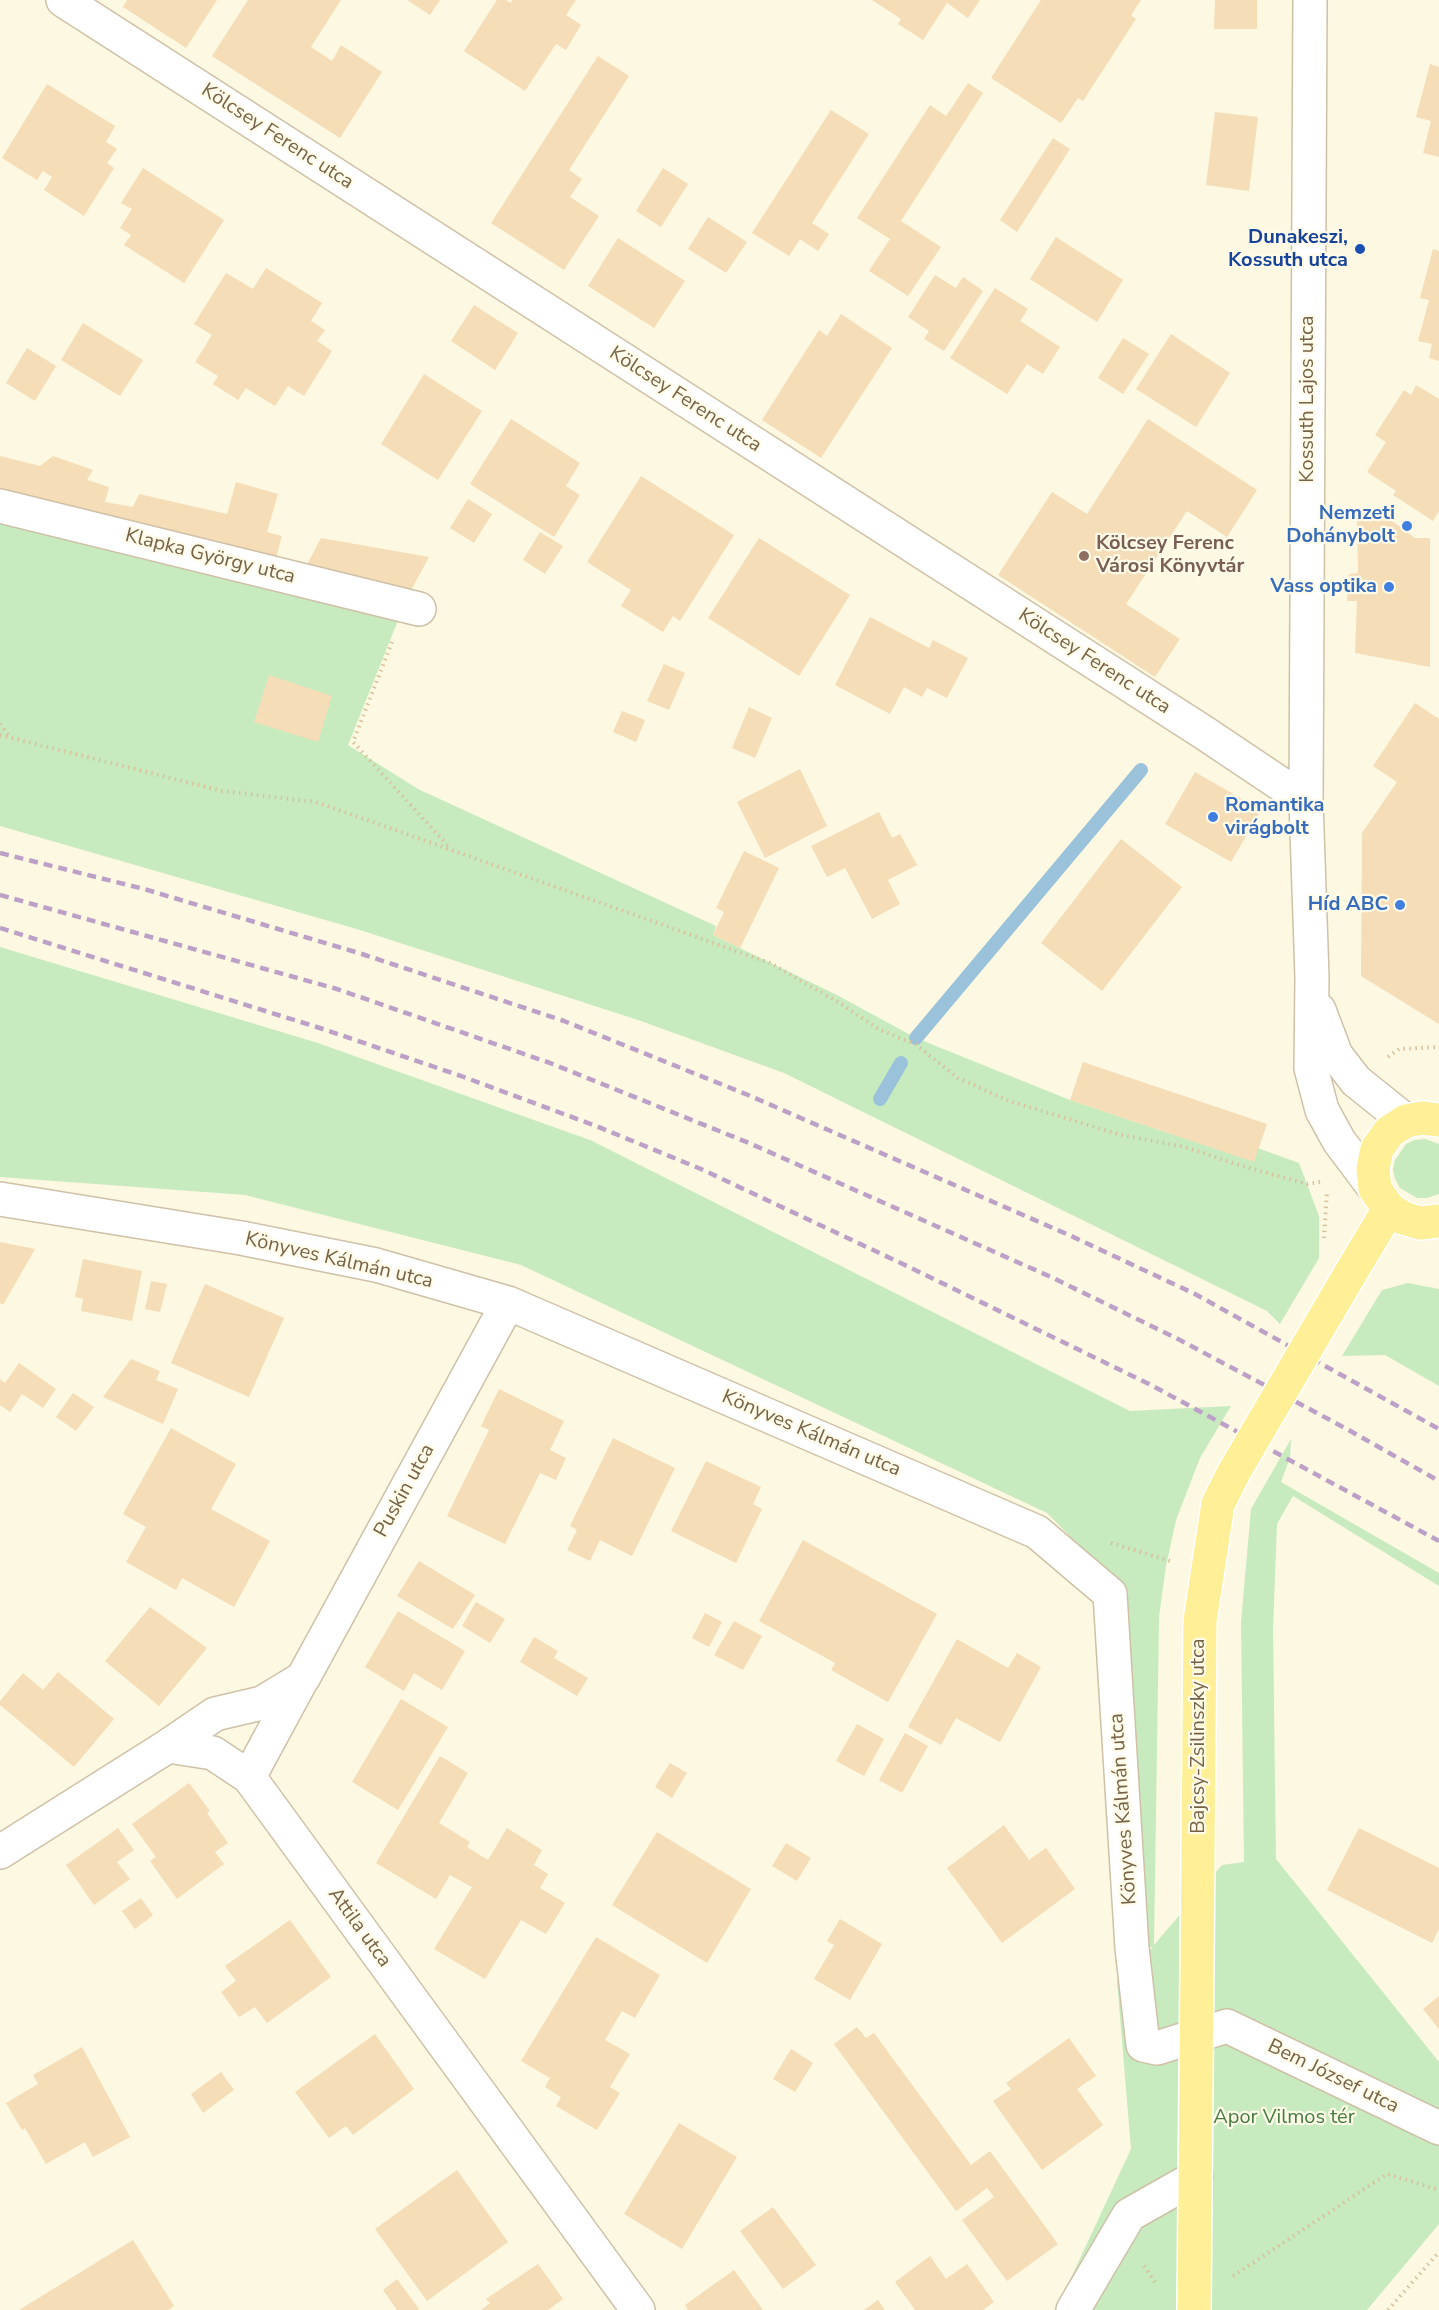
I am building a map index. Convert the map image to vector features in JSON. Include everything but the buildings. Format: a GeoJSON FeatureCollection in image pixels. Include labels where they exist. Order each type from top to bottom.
{"type":"FeatureCollection","features":[{"type":"Feature","properties":{"kind":"main road"},"geometry":{"type":"LineString","coordinates":[[1438,1222],[1420,1223],[1403,1218],[1382,1199],[1373,1169],[1377,1149],[1389,1132],[1406,1121],[1422,1118],[1439,1120]]}},
{"type":"Feature","properties":{"kind":"main road","name":"Bajcsy-Zsilinszky utca"},"geometry":{"type":"LineString","coordinates":[[1194,2310],[1200,1621],[1218,1504],[1234,1472],[1350,1274],[1382,1199]]}},
{"type":"Feature","properties":{"kind":"street","name":"Kölcsey Ferenc utca"},"geometry":{"type":"LineString","coordinates":[[63,0],[1203,732],[1306,801]]}},
{"type":"Feature","properties":{"kind":"street","name":"Kossuth Lajos utca"},"geometry":{"type":"LineString","coordinates":[[1310,0],[1306,801],[1312,977],[1311,1068],[1322,1110],[1339,1141],[1382,1199]]}},
{"type":"Feature","properties":{"kind":"street","name":"Klapka György utca"},"geometry":{"type":"LineString","coordinates":[[0,506],[413,607]]}},
{"type":"Feature","properties":{"kind":"street","name":"Kossuth Lajos utca"},"geometry":{"type":"LineString","coordinates":[[1312,977],[1321,1018],[1336,1055],[1356,1081],[1406,1121]]}},
{"type":"Feature","properties":{"kind":"street","name":"Könyves Kálmán utca"},"geometry":{"type":"LineString","coordinates":[[0,1199],[241,1238],[376,1265],[507,1304],[1036,1532],[1110,1594],[1132,1948],[1143,2045],[1157,2048],[1196,2037]]}},
{"type":"Feature","properties":{"kind":"street","name":"Puskin utca"},"geometry":{"type":"LineString","coordinates":[[249,1777],[507,1304]]}},
{"type":"Feature","properties":{"kind":"street"},"geometry":{"type":"LineString","coordinates":[[0,1852],[215,1714],[262,1703],[303,1678]]}},
{"type":"Feature","properties":{"kind":"street","name":"Attila utca"},"geometry":{"type":"LineString","coordinates":[[168,1746],[213,1753],[249,1777],[638,2310]]}},
{"type":"Feature","properties":{"kind":"street","name":"Bem József utca"},"geometry":{"type":"LineString","coordinates":[[1196,2037],[1227,2026],[1439,2128]]}},
{"type":"Feature","properties":{"kind":"street"},"geometry":{"type":"LineString","coordinates":[[1073,2310],[1129,2215],[1196,2177]]}},
{"type":"Feature","properties":{"kind":"path"},"geometry":{"type":"LineString","coordinates":[[413,607],[353,741],[450,849]]}},
{"type":"Feature","properties":{"kind":"path"},"geometry":{"type":"LineString","coordinates":[[0,724],[11,737]]}},
{"type":"Feature","properties":{"kind":"path"},"geometry":{"type":"LineString","coordinates":[[0,735],[222,791],[316,802],[770,963],[838,1002],[880,1030],[915,1044],[958,1078],[1009,1101],[1121,1135],[1185,1147],[1307,1184],[1327,1181],[1323,1248]]}},
{"type":"Feature","properties":{"kind":"path"},"geometry":{"type":"LineString","coordinates":[[1116,1544],[1175,1562]]}},
{"type":"Feature","properties":{"kind":"path"},"geometry":{"type":"LineString","coordinates":[[1230,2277],[1387,2174],[1439,2190]]}},
{"type":"Feature","properties":{"kind":"path"},"geometry":{"type":"LineString","coordinates":[[1388,2310],[1439,2252]]}},
{"type":"Feature","properties":{"kind":"green space"},"geometry":{"type":"Polygon","coordinates":[[[0,516],[401,613],[348,745],[418,789],[716,926],[713,935],[837,995],[916,1038],[1070,1100],[1168,1133],[1252,1146],[1299,1163],[1319,1216],[1319,1258],[1280,1324],[1267,1311],[784,1073],[641,1021],[360,930],[0,826],[0,516]]]}},
{"type":"Feature","properties":{"kind":"green space","name":"Apor Vilmos tér"},"geometry":{"type":"Polygon","coordinates":[[[0,947],[318,1043],[590,1140],[1130,1411],[1231,1406],[1200,1458],[1176,1520],[1166,1566],[1159,1617],[1154,1945],[1222,1865],[1244,1862],[1241,1622],[1251,1509],[1291,1439],[1290,1458],[1281,1482],[1439,1573],[1439,1586],[1293,1496],[1277,1524],[1273,1628],[1276,1859],[1439,2062],[1439,2224],[1367,2310],[1056,2310],[1131,2149],[1117,1981],[1153,1947],[1145,1943],[1120,1587],[1047,1513],[521,1265],[245,1195],[0,1177],[0,947]]]}},
{"type":"Feature","properties":{"kind":"green space"},"geometry":{"type":"Polygon","coordinates":[[[1425,1139],[1439,1144],[1439,1194],[1417,1198],[1400,1188],[1393,1169],[1395,1160],[1406,1144],[1425,1139]]]}},
{"type":"Feature","properties":{"kind":"green space"},"geometry":{"type":"Polygon","coordinates":[[[1408,1283],[1439,1289],[1439,1386],[1385,1355],[1342,1356],[1382,1290],[1408,1283]]]}},
{"type":"Feature","properties":{"kind":"waterway"},"geometry":{"type":"LineString","coordinates":[[916,1038],[1141,770]]}},
{"type":"Feature","properties":{"kind":"waterway"},"geometry":{"type":"LineString","coordinates":[[880,1099],[901,1063]]}},
{"type":"Feature","properties":{"kind":"railway"},"geometry":{"type":"LineString","coordinates":[[0,853],[144,889],[362,954],[564,1021],[748,1095],[1069,1235],[1195,1294],[1439,1429]]}},
{"type":"Feature","properties":{"kind":"railway"},"geometry":{"type":"LineString","coordinates":[[0,895],[337,989],[550,1063],[749,1143],[1051,1277],[1178,1339],[1439,1481]]}},
{"type":"Feature","properties":{"kind":"railway"},"geometry":{"type":"LineString","coordinates":[[0,928],[323,1029],[461,1076],[596,1126],[701,1169],[1151,1385],[1439,1541]]}},
{"type":"Feature","properties":{"kind":"place","name":"Dunakeszi, Kossuth utca"},"geometry":{"type":"Point","coordinates":[1360,249]}},
{"type":"Feature","properties":{"kind":"place","name":"Nemzeti Dohánybolt"},"geometry":{"type":"Point","coordinates":[1407,526]}},
{"type":"Feature","properties":{"kind":"place","name":"Kölcsey Ferenc Városi Könyvtár"},"geometry":{"type":"Point","coordinates":[1084,556]}},
{"type":"Feature","properties":{"kind":"place","name":"Vass optika"},"geometry":{"type":"Point","coordinates":[1389,587]}},
{"type":"Feature","properties":{"kind":"place","name":"Romantika virágbolt"},"geometry":{"type":"Point","coordinates":[1213,817]}},
{"type":"Feature","properties":{"kind":"place","name":"Híd ABC"},"geometry":{"type":"Point","coordinates":[1400,905]}}]}
